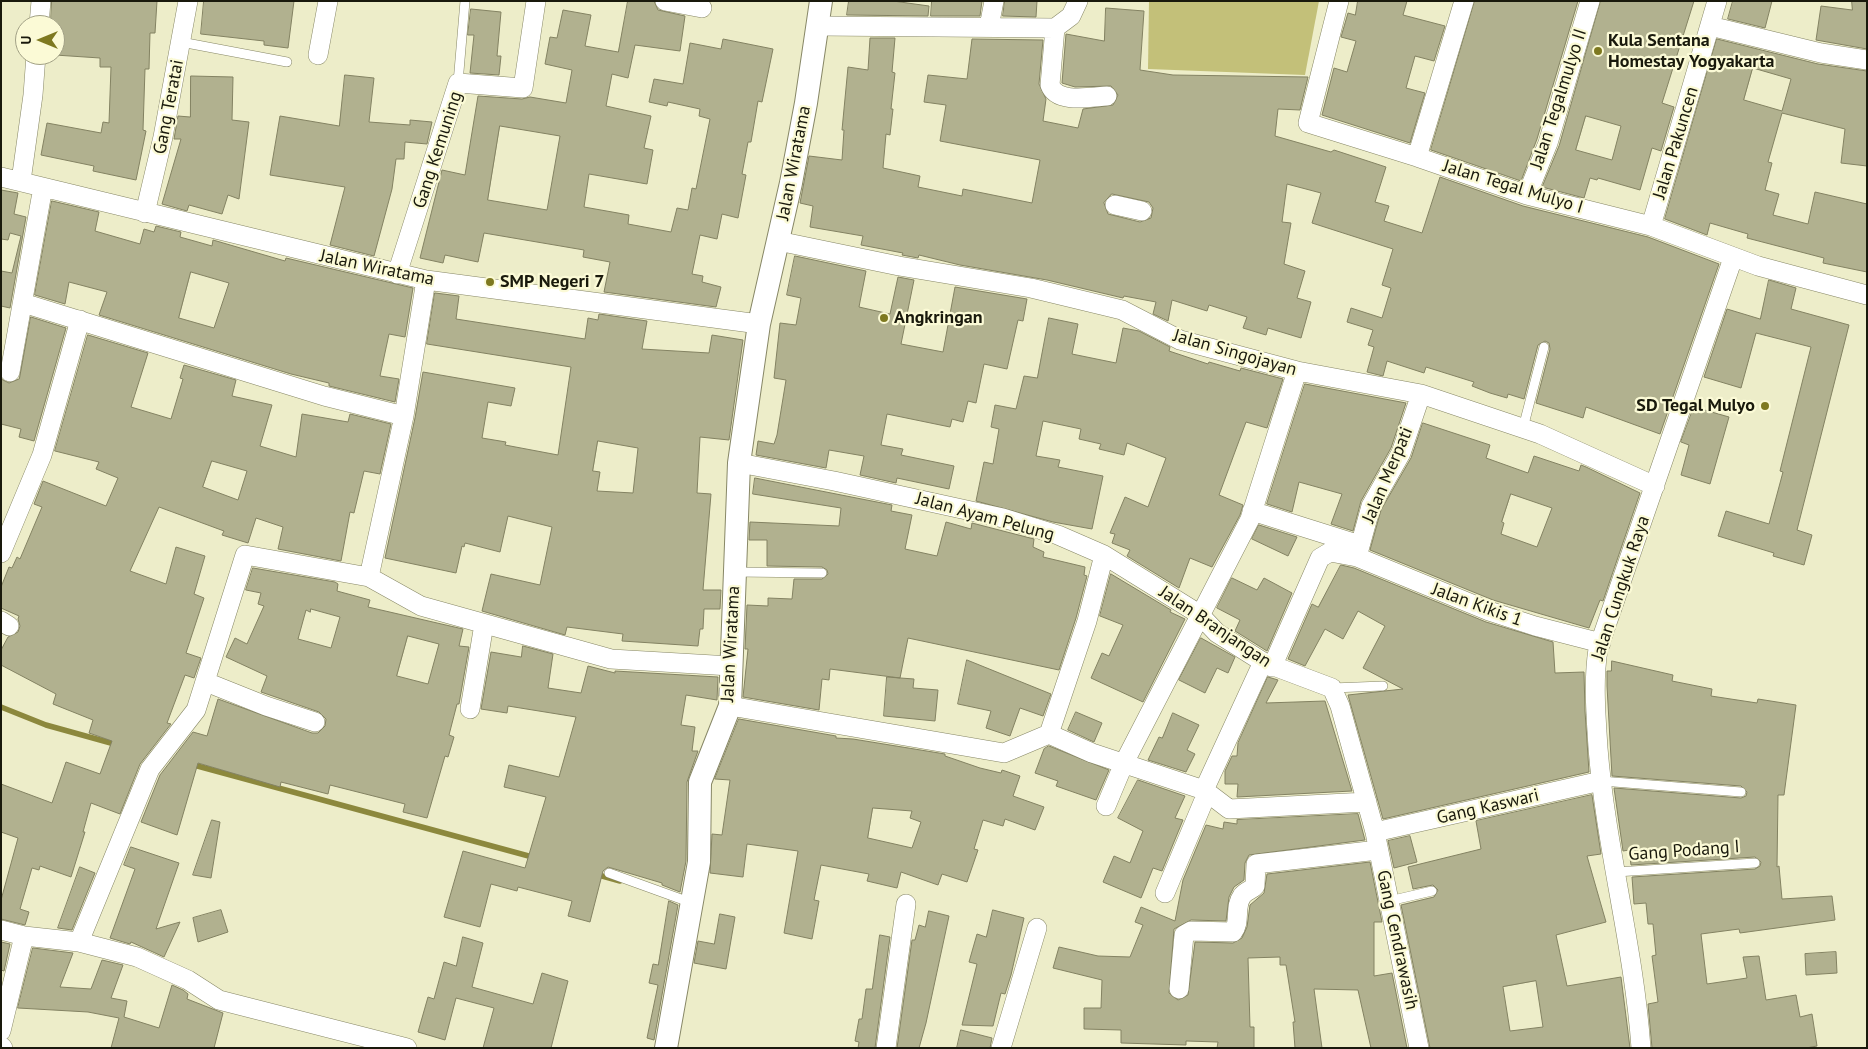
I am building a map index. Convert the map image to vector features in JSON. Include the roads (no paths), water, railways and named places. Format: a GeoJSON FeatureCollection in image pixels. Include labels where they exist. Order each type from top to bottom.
{"type":"FeatureCollection","features":[{"type":"Feature","properties":{"kind":"street"},"geometry":{"type":"LineString","coordinates":[[40,15],[41,1]]}},
{"type":"Feature","properties":{"kind":"street","name":"Gang Teratai"},"geometry":{"type":"LineString","coordinates":[[145,213],[159,157],[188,1]]}},
{"type":"Feature","properties":{"kind":"street"},"geometry":{"type":"LineString","coordinates":[[318,55],[328,1]]}},
{"type":"Feature","properties":{"kind":"street","name":"Gang Kemuning"},"geometry":{"type":"LineString","coordinates":[[397,274],[458,84],[523,88],[536,1]]}},
{"type":"Feature","properties":{"kind":"street"},"geometry":{"type":"LineString","coordinates":[[664,1],[702,8]]}},
{"type":"Feature","properties":{"kind":"street","name":"Jalan Wiratama"},"geometry":{"type":"LineString","coordinates":[[666,1048],[700,862],[700,782],[730,706],[739,463],[759,324],[806,103],[821,1]]}},
{"type":"Feature","properties":{"kind":"street"},"geometry":{"type":"LineString","coordinates":[[989,27],[994,1]]}},
{"type":"Feature","properties":{"kind":"street"},"geometry":{"type":"LineString","coordinates":[[818,26],[1055,28],[1071,16],[1078,1]]}},
{"type":"Feature","properties":{"kind":"street","name":"Jalan Tegal Mulyo I"},"geometry":{"type":"LineString","coordinates":[[1339,1],[1308,123],[1417,157],[1527,195],[1651,226],[1733,258],[1867,295]]}},
{"type":"Feature","properties":{"kind":"street"},"geometry":{"type":"LineString","coordinates":[[1417,157],[1464,1]]}},
{"type":"Feature","properties":{"kind":"street","name":"Jalan Tegalmulyo II"},"geometry":{"type":"LineString","coordinates":[[1527,195],[1548,143],[1590,1]]}},
{"type":"Feature","properties":{"kind":"street","name":"Jalan Pakuncen"},"geometry":{"type":"LineString","coordinates":[[1651,226],[1717,1]]}},
{"type":"Feature","properties":{"kind":"street"},"geometry":{"type":"LineString","coordinates":[[1710,26],[1821,53],[1867,60]]}},
{"type":"Feature","properties":{"kind":"street"},"geometry":{"type":"LineString","coordinates":[[1055,28],[1050,79],[1052,91],[1058,96],[1107,96]]}},
{"type":"Feature","properties":{"kind":"street"},"geometry":{"type":"LineString","coordinates":[[20,181],[33,95],[35,65]]}},
{"type":"Feature","properties":{"kind":"street","name":"Jalan Wiratama"},"geometry":{"type":"LineString","coordinates":[[1,177],[426,280],[759,324]]}},
{"type":"Feature","properties":{"kind":"street"},"geometry":{"type":"LineString","coordinates":[[10,372],[43,187]]}},
{"type":"Feature","properties":{"kind":"street"},"geometry":{"type":"LineString","coordinates":[[1115,205],[1142,211]]}},
{"type":"Feature","properties":{"kind":"street","name":"Jalan Singojayan"},"geometry":{"type":"LineString","coordinates":[[778,241],[899,266],[1031,288],[1122,310],[1180,340],[1297,371],[1422,394],[1523,428],[1656,486]]}},
{"type":"Feature","properties":{"kind":"street","name":"Jalan Cungkuk Raya"},"geometry":{"type":"LineString","coordinates":[[1641,1048],[1631,956],[1601,781],[1594,671],[1600,643],[1656,486],[1733,258]]}},
{"type":"Feature","properties":{"kind":"street"},"geometry":{"type":"LineString","coordinates":[[369,577],[404,416],[426,280]]}},
{"type":"Feature","properties":{"kind":"street"},"geometry":{"type":"LineString","coordinates":[[23,303],[324,396],[404,416]]}},
{"type":"Feature","properties":{"kind":"street"},"geometry":{"type":"LineString","coordinates":[[1,553],[42,455],[80,320]]}},
{"type":"Feature","properties":{"kind":"street"},"geometry":{"type":"LineString","coordinates":[[1106,806],[1124,764],[1252,510],[1297,371]]}},
{"type":"Feature","properties":{"kind":"street","name":"Jalan Merpati"},"geometry":{"type":"LineString","coordinates":[[1358,551],[1371,506],[1401,453],[1422,394]]}},
{"type":"Feature","properties":{"kind":"street","name":"Jalan Ayam Pelung"},"geometry":{"type":"LineString","coordinates":[[739,463],[834,481],[1003,518],[1058,535],[1104,555]]}},
{"type":"Feature","properties":{"kind":"street"},"geometry":{"type":"LineString","coordinates":[[1252,510],[1358,551]]}},
{"type":"Feature","properties":{"kind":"street"},"geometry":{"type":"LineString","coordinates":[[1165,893],[1206,792],[1320,558],[1330,552],[1358,551]]}},
{"type":"Feature","properties":{"kind":"street","name":"Jalan Kikis 1"},"geometry":{"type":"LineString","coordinates":[[1358,551],[1489,611],[1535,626],[1600,643]]}},
{"type":"Feature","properties":{"kind":"street"},"geometry":{"type":"LineString","coordinates":[[79,942],[150,769],[196,710],[245,555],[369,577],[421,606],[611,659],[731,666]]}},
{"type":"Feature","properties":{"kind":"street"},"geometry":{"type":"LineString","coordinates":[[1049,734],[1086,621],[1104,555]]}},
{"type":"Feature","properties":{"kind":"street","name":"Jalan Branjangan"},"geometry":{"type":"LineString","coordinates":[[1104,555],[1199,614],[1217,633],[1267,665],[1332,688]]}},
{"type":"Feature","properties":{"kind":"street"},"geometry":{"type":"LineString","coordinates":[[470,709],[484,624]]}},
{"type":"Feature","properties":{"kind":"street"},"geometry":{"type":"LineString","coordinates":[[206,682],[266,706],[315,722]]}},
{"type":"Feature","properties":{"kind":"street"},"geometry":{"type":"LineString","coordinates":[[1332,688],[1340,706],[1376,841]]}},
{"type":"Feature","properties":{"kind":"street"},"geometry":{"type":"LineString","coordinates":[[730,706],[1004,753],[1049,734],[1092,753],[1206,792],[1229,809],[1367,802]]}},
{"type":"Feature","properties":{"kind":"street","name":"Gang Kaswari"},"geometry":{"type":"LineString","coordinates":[[1179,989],[1184,935],[1191,930],[1233,932],[1236,929],[1237,906],[1243,894],[1255,886],[1256,864],[1376,841],[1601,781]]}},
{"type":"Feature","properties":{"kind":"street","name":"Gang Cendrawasih"},"geometry":{"type":"LineString","coordinates":[[1376,841],[1419,1048]]}},
{"type":"Feature","properties":{"kind":"street"},"geometry":{"type":"LineString","coordinates":[[886,1048],[906,904]]}},
{"type":"Feature","properties":{"kind":"street"},"geometry":{"type":"LineString","coordinates":[[1001,1048],[1037,928]]}},
{"type":"Feature","properties":{"kind":"street"},"geometry":{"type":"LineString","coordinates":[[1,930],[24,936],[79,942],[137,957],[188,980],[218,1000],[407,1048]]}},
{"type":"Feature","properties":{"kind":"street"},"geometry":{"type":"LineString","coordinates":[[1,1031],[24,936]]}},
{"type":"Feature","properties":{"kind":"lane"},"geometry":{"type":"LineString","coordinates":[[458,84],[465,1]]}},
{"type":"Feature","properties":{"kind":"lane"},"geometry":{"type":"LineString","coordinates":[[181,42],[287,62]]}},
{"type":"Feature","properties":{"kind":"lane"},"geometry":{"type":"LineString","coordinates":[[1523,428],[1544,347]]}},
{"type":"Feature","properties":{"kind":"lane"},"geometry":{"type":"LineString","coordinates":[[734,572],[822,573]]}},
{"type":"Feature","properties":{"kind":"lane"},"geometry":{"type":"LineString","coordinates":[[1332,688],[1383,686]]}},
{"type":"Feature","properties":{"kind":"lane"},"geometry":{"type":"LineString","coordinates":[[1601,781],[1741,792]]}},
{"type":"Feature","properties":{"kind":"lane","name":"Gang Podang I"},"geometry":{"type":"LineString","coordinates":[[1616,872],[1755,862]]}},
{"type":"Feature","properties":{"kind":"lane"},"geometry":{"type":"LineString","coordinates":[[610,873],[693,903]]}},
{"type":"Feature","properties":{"kind":"lane"},"geometry":{"type":"LineString","coordinates":[[1389,901],[1432,891]]}},
{"type":"Feature","properties":{"kind":"waterway"},"geometry":{"type":"LineString","coordinates":[[1,707],[46,725],[118,745]]}},
{"type":"Feature","properties":{"kind":"waterway"},"geometry":{"type":"LineString","coordinates":[[190,764],[536,858]]}},
{"type":"Feature","properties":{"kind":"waterway"},"geometry":{"type":"LineString","coordinates":[[595,874],[620,881]]}},
{"type":"Feature","properties":{"kind":"place","name":"Kula Sentana Homestay Yogyakarta"},"geometry":{"type":"Point","coordinates":[1598,51]}},
{"type":"Feature","properties":{"kind":"place","name":"SMP Negeri 7"},"geometry":{"type":"Point","coordinates":[490,282]}},
{"type":"Feature","properties":{"kind":"place","name":"Angkringan"},"geometry":{"type":"Point","coordinates":[884,318]}},
{"type":"Feature","properties":{"kind":"place","name":"SD Tegal Mulyo"},"geometry":{"type":"Point","coordinates":[1765,406]}}]}
